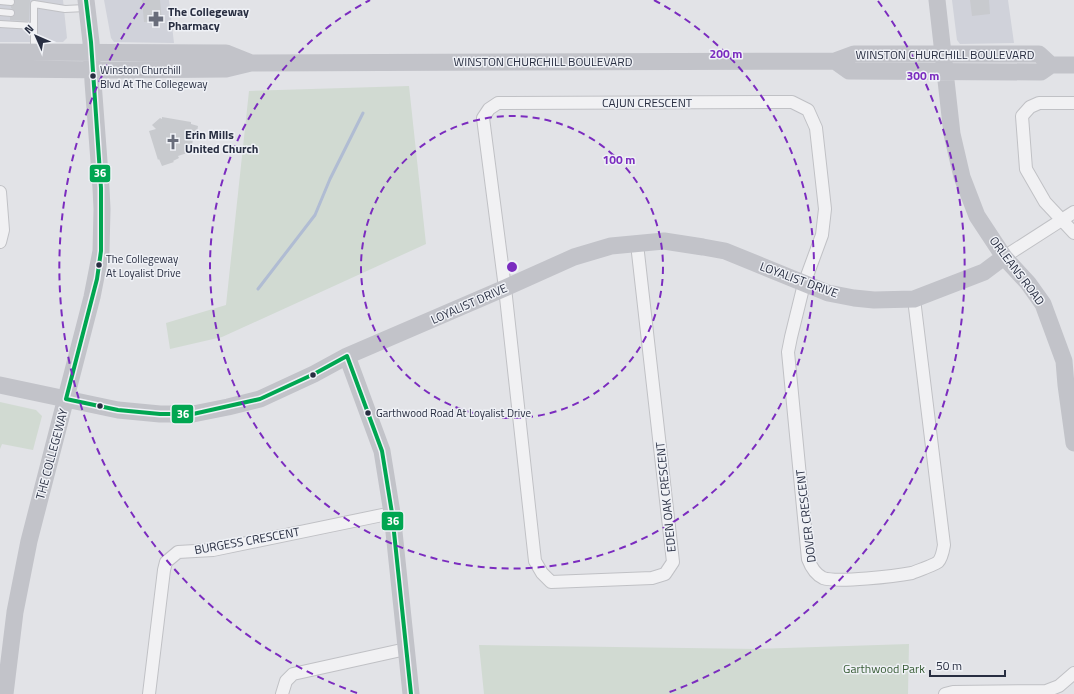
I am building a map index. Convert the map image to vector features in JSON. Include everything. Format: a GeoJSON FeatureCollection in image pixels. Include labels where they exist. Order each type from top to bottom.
{"type":"FeatureCollection","features":[{"type":"Feature","properties":{"kind":"street","name":"ORLEANS ROAD"},"geometry":{"type":"LineString","coordinates":[[938,0],[952,134],[962,177],[977,216],[1004,257],[1028,283],[1043,304],[1064,361],[1074,443]]}},
{"type":"Feature","properties":{"kind":"street","name":"THE COLLEGEWAY"},"geometry":{"type":"LineString","coordinates":[[6,694],[15,612],[28,542],[95,285],[101,251],[102,208],[92,52],[86,4]]}},
{"type":"Feature","properties":{"kind":"street","name":"WINSTON CHURCHILL BOULEVARD"},"geometry":{"type":"LineString","coordinates":[[0,52],[226,53],[251,63]]}},
{"type":"Feature","properties":{"kind":"street","name":"WINSTON CHURCHILL BOULEVARD"},"geometry":{"type":"LineString","coordinates":[[0,69],[226,69],[251,63],[835,61],[854,54],[1039,54],[1051,65]]}},
{"type":"Feature","properties":{"kind":"street","name":"WINSTON CHURCHILL BOULEVARD"},"geometry":{"type":"LineString","coordinates":[[835,61],[849,71],[1041,72],[1051,65],[1074,64]]}},
{"type":"Feature","properties":{"kind":"street","name":"CAJUN CRESCENT"},"geometry":{"type":"LineString","coordinates":[[505,288],[483,118],[489,109],[498,103],[792,102],[808,110],[816,128],[825,209],[822,235],[804,284]]}},
{"type":"Feature","properties":{"kind":"street"},"geometry":{"type":"LineString","coordinates":[[1074,103],[1039,103],[1030,107],[1022,116],[1026,169],[1046,202],[1074,233]]}},
{"type":"Feature","properties":{"kind":"street"},"geometry":{"type":"LineString","coordinates":[[0,192],[2,230],[0,242]]}},
{"type":"Feature","properties":{"kind":"street"},"geometry":{"type":"LineString","coordinates":[[1004,257],[1074,212]]}},
{"type":"Feature","properties":{"kind":"street","name":"LOYALIST DRIVE"},"geometry":{"type":"LineString","coordinates":[[0,385],[118,410],[160,414],[193,414],[260,399],[314,374],[347,356],[505,288],[574,256],[611,246],[664,241],[725,251],[804,284],[828,292],[854,298],[874,300],[914,299],[984,272],[1004,257]]}},
{"type":"Feature","properties":{"kind":"street","name":"EDEN OAK CRESCENT"},"geometry":{"type":"LineString","coordinates":[[505,288],[535,561],[542,573],[551,582],[652,578],[665,574],[673,562],[672,548],[637,244]]}},
{"type":"Feature","properties":{"kind":"street","name":"DOVER CRESCENT"},"geometry":{"type":"LineString","coordinates":[[804,284],[788,352],[808,559],[812,570],[822,577],[830,580],[873,578],[913,572],[938,562],[943,554],[944,545],[914,299]]}},
{"type":"Feature","properties":{"kind":"street"},"geometry":{"type":"LineString","coordinates":[[347,356],[382,451],[392,513],[411,694]]}},
{"type":"Feature","properties":{"kind":"street","name":"BURGESS CRESCENT"},"geometry":{"type":"LineString","coordinates":[[148,694],[164,570],[166,562],[171,556],[178,552],[213,550],[392,513]]}},
{"type":"Feature","properties":{"kind":"street"},"geometry":{"type":"LineString","coordinates":[[282,694],[286,681],[293,674],[406,649]]}},
{"type":"Feature","properties":{"kind":"street"},"geometry":{"type":"LineString","coordinates":[[945,694],[953,692],[1046,691],[1059,686],[1074,673]]}},
{"type":"Feature","properties":{"kind":"lane"},"geometry":{"type":"LineString","coordinates":[[0,2],[11,2]]}},
{"type":"Feature","properties":{"kind":"lane"},"geometry":{"type":"LineString","coordinates":[[34,52],[34,26],[31,14],[32,4],[42,3],[65,9],[86,4]]}},
{"type":"Feature","properties":{"kind":"lane"},"geometry":{"type":"LineString","coordinates":[[0,12],[11,13]]}},
{"type":"Feature","properties":{"kind":"lane"},"geometry":{"type":"LineString","coordinates":[[0,24],[34,26]]}},
{"type":"Feature","properties":{"kind":"shaded area"},"geometry":{"type":"Polygon","coordinates":[[[0,0],[63,0],[67,38],[63,42],[0,42],[0,0]]]}},
{"type":"Feature","properties":{"kind":"shaded area"},"geometry":{"type":"Polygon","coordinates":[[[104,0],[169,0],[174,43],[114,42],[111,38],[104,0]]]}},
{"type":"Feature","properties":{"kind":"shaded area"},"geometry":{"type":"Polygon","coordinates":[[[952,0],[1008,0],[1014,43],[960,44],[957,40],[952,0]]]}},
{"type":"Feature","properties":{"kind":"green space"},"geometry":{"type":"Polygon","coordinates":[[[409,86],[426,244],[222,337],[170,349],[166,323],[226,305],[249,91],[409,86]]]}},
{"type":"Feature","properties":{"kind":"green space"},"geometry":{"type":"Polygon","coordinates":[[[0,402],[36,410],[42,416],[33,450],[2,444],[0,449],[0,402]]]}},
{"type":"Feature","properties":{"kind":"green space","name":"Garthwood Park"},"geometry":{"type":"Polygon","coordinates":[[[909,644],[908,694],[484,694],[479,645],[758,649],[909,644]]]}},
{"type":"Feature","properties":{"kind":"building"},"geometry":{"type":"Polygon","coordinates":[[[15,0],[30,0],[29,21],[10,20],[10,17],[13,17],[15,14],[11,6],[15,4],[15,0]]]}},
{"type":"Feature","properties":{"kind":"building"},"geometry":{"type":"Polygon","coordinates":[[[142,0],[160,0],[162,21],[144,22],[142,0]]]}},
{"type":"Feature","properties":{"kind":"building"},"geometry":{"type":"Polygon","coordinates":[[[970,0],[989,0],[990,14],[972,16],[970,0]]]}},
{"type":"Feature","properties":{"kind":"building","name":"Erin Mills United Church"},"geometry":{"type":"Polygon","coordinates":[[[162,117],[191,122],[191,124],[198,126],[196,139],[193,138],[192,146],[189,145],[187,153],[178,156],[179,158],[173,161],[174,162],[162,166],[159,159],[158,160],[149,131],[156,129],[152,125],[160,118],[162,119],[162,117]]]}},
{"type":"Feature","properties":{"kind":"waterway"},"geometry":{"type":"LineString","coordinates":[[258,289],[315,215],[330,179],[363,113]]}},
{"type":"Feature","properties":{"kind":"transit line","name":"36"},"geometry":{"type":"LineString","coordinates":[[86,0],[91,42],[101,188],[101,251],[97,279],[66,399],[118,410],[160,414],[193,414],[260,399],[314,374],[347,356],[382,451],[392,513],[411,694]]}},
{"type":"Feature","properties":{"kind":"place","name":"The Collegeway Pharmacy"},"geometry":{"type":"Point","coordinates":[156,19]}},
{"type":"Feature","properties":{"kind":"place","name":"Winston Churchill Blvd At The Collegeway"},"geometry":{"type":"Point","coordinates":[93,76]}},
{"type":"Feature","properties":{"kind":"place","name":"Erin Mills United Church"},"geometry":{"type":"Point","coordinates":[173,142]}},
{"type":"Feature","properties":{"kind":"place","name":"The Collegeway At Loyalist Drive"},"geometry":{"type":"Point","coordinates":[99,265]}},
{"type":"Feature","properties":{"kind":"place","name":"Garthwood Road At Loyalist Drive"},"geometry":{"type":"Point","coordinates":[368,413]}}]}
